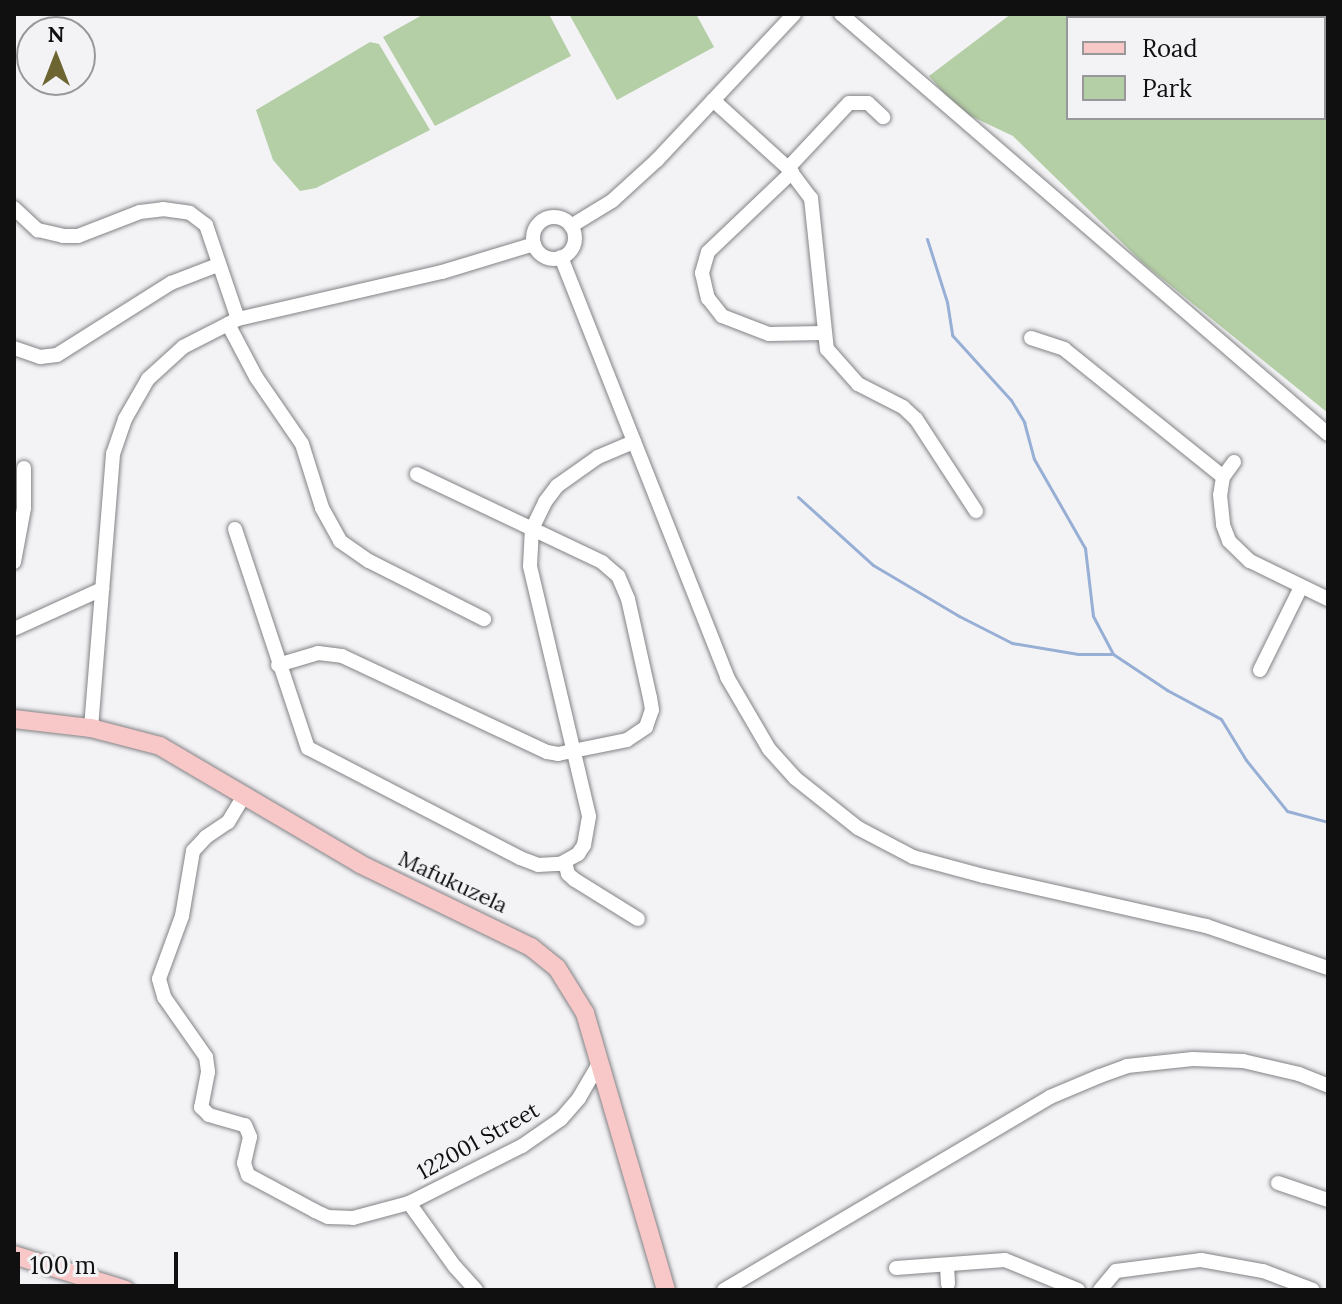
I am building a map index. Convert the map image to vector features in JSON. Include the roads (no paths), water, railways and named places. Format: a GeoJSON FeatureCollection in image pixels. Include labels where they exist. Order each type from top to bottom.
{"type":"FeatureCollection","features":[{"type":"Feature","properties":{"kind":"main road","name":"Mafukuzela"},"geometry":{"type":"LineString","coordinates":[[14,719],[91,728],[160,746],[360,864],[531,947],[557,968],[573,990],[600,1062],[666,1290]]}},
{"type":"Feature","properties":{"kind":"main road"},"geometry":{"type":"LineString","coordinates":[[14,1255],[126,1290]]}},
{"type":"Feature","properties":{"kind":"street"},"geometry":{"type":"LineString","coordinates":[[571,226],[612,201],[794,14]]}},
{"type":"Feature","properties":{"kind":"street"},"geometry":{"type":"LineString","coordinates":[[841,14],[1328,434]]}},
{"type":"Feature","properties":{"kind":"street"},"geometry":{"type":"LineString","coordinates":[[713,100],[790,170],[807,191],[813,209],[827,349],[858,384],[903,407],[916,419],[976,511]]}},
{"type":"Feature","properties":{"kind":"street"},"geometry":{"type":"LineString","coordinates":[[823,333],[769,334],[722,316],[708,298],[702,273],[708,252],[790,170],[849,103],[868,103],[883,117]]}},
{"type":"Feature","properties":{"kind":"street"},"geometry":{"type":"LineString","coordinates":[[14,208],[38,230],[63,236],[98,230],[140,212],[163,209],[190,213],[206,225],[233,321],[256,377],[302,444],[322,508],[340,541],[369,561],[484,619]]}},
{"type":"Feature","properties":{"kind":"street"},"geometry":{"type":"LineString","coordinates":[[545,219],[562,219],[571,226],[574,241],[561,257],[548,258],[534,244],[534,232],[545,219]]}},
{"type":"Feature","properties":{"kind":"street"},"geometry":{"type":"LineString","coordinates":[[91,728],[113,454],[125,419],[148,379],[183,347],[233,321],[442,272],[534,244]]}},
{"type":"Feature","properties":{"kind":"street"},"geometry":{"type":"LineString","coordinates":[[561,257],[727,677],[769,749],[831,810],[889,845],[938,865],[1206,926],[1328,968]]}},
{"type":"Feature","properties":{"kind":"street"},"geometry":{"type":"LineString","coordinates":[[14,348],[40,357],[57,355],[171,283],[218,265]]}},
{"type":"Feature","properties":{"kind":"street"},"geometry":{"type":"LineString","coordinates":[[1031,338],[1064,349],[1223,477]]}},
{"type":"Feature","properties":{"kind":"street"},"geometry":{"type":"LineString","coordinates":[[235,529],[301,735],[317,755],[520,858],[538,865],[565,862],[578,854],[590,825],[530,566],[532,529],[545,502],[571,474],[598,457],[634,442]]}},
{"type":"Feature","properties":{"kind":"street"},"geometry":{"type":"LineString","coordinates":[[1234,462],[1223,477],[1220,509],[1229,541],[1250,561],[1328,599]]}},
{"type":"Feature","properties":{"kind":"street"},"geometry":{"type":"LineString","coordinates":[[14,562],[24,468]]}},
{"type":"Feature","properties":{"kind":"street"},"geometry":{"type":"LineString","coordinates":[[278,665],[318,653],[342,656],[539,749],[558,754],[635,737],[650,719],[650,698],[628,599],[618,576],[602,562],[417,474]]}},
{"type":"Feature","properties":{"kind":"street"},"geometry":{"type":"LineString","coordinates":[[1260,670],[1301,587]]}},
{"type":"Feature","properties":{"kind":"street"},"geometry":{"type":"LineString","coordinates":[[14,629],[102,589]]}},
{"type":"Feature","properties":{"kind":"street"},"geometry":{"type":"LineString","coordinates":[[245,794],[228,822],[193,851],[182,916],[159,979],[164,997],[206,1057],[208,1072],[201,1107],[209,1115],[245,1125],[249,1130],[244,1163],[248,1175],[328,1217],[353,1218],[409,1203]]}},
{"type":"Feature","properties":{"kind":"street"},"geometry":{"type":"LineString","coordinates":[[565,862],[568,874],[575,880],[638,919]]}},
{"type":"Feature","properties":{"kind":"street"},"geometry":{"type":"LineString","coordinates":[[724,1290],[1050,1097],[1127,1066],[1193,1059],[1243,1061],[1299,1074],[1328,1086]]}},
{"type":"Feature","properties":{"kind":"street","name":"122001 Street"},"geometry":{"type":"LineString","coordinates":[[476,1290],[462,1276],[409,1203],[522,1146],[561,1119],[579,1098],[600,1062]]}},
{"type":"Feature","properties":{"kind":"street"},"geometry":{"type":"LineString","coordinates":[[1278,1183],[1328,1200]]}},
{"type":"Feature","properties":{"kind":"street"},"geometry":{"type":"LineString","coordinates":[[896,1268],[1005,1260],[1078,1290]]}},
{"type":"Feature","properties":{"kind":"street"},"geometry":{"type":"LineString","coordinates":[[1100,1290],[1116,1271],[1201,1260],[1224,1262],[1282,1284],[1313,1290]]}},
{"type":"Feature","properties":{"kind":"street"},"geometry":{"type":"LineString","coordinates":[[947,1265],[948,1284]]}},
{"type":"Feature","properties":{"kind":"waterway"},"geometry":{"type":"LineString","coordinates":[[927,239],[947,302],[952,335],[1011,400],[1024,422],[1034,459],[1085,548],[1093,616],[1113,654]]}},
{"type":"Feature","properties":{"kind":"waterway"},"geometry":{"type":"LineString","coordinates":[[798,497],[873,565],[959,616],[1012,643],[1078,654],[1113,654],[1167,690],[1221,719],[1246,760],[1287,811],[1328,822]]}}]}
